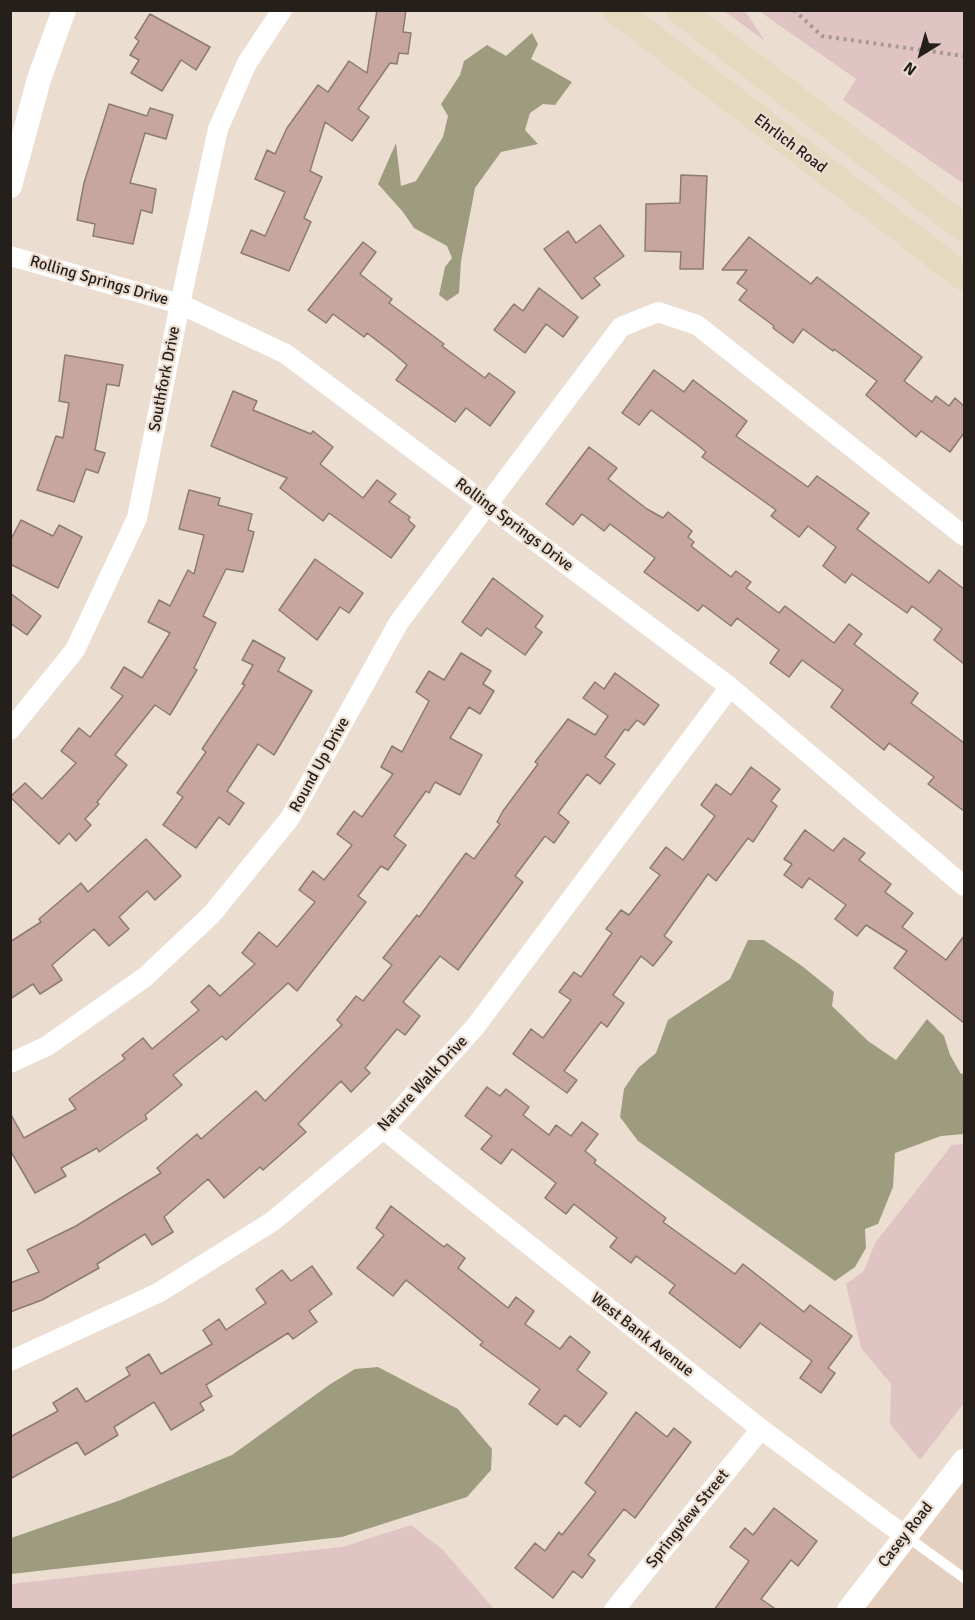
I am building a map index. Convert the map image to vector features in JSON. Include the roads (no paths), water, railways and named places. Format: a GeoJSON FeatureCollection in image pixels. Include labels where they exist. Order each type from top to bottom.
{"type":"FeatureCollection","features":[{"type":"Feature","properties":{"kind":"main road","name":"Ehrlich Road"},"geometry":{"type":"LineString","coordinates":[[616,10],[964,277]]}},
{"type":"Feature","properties":{"kind":"main road"},"geometry":{"type":"LineString","coordinates":[[679,10],[964,228]]}},
{"type":"Feature","properties":{"kind":"street"},"geometry":{"type":"LineString","coordinates":[[10,186],[39,80],[64,10]]}},
{"type":"Feature","properties":{"kind":"street","name":"Southfork Drive"},"geometry":{"type":"LineString","coordinates":[[10,730],[75,650],[137,518],[218,129],[247,63],[282,10]]}},
{"type":"Feature","properties":{"kind":"street","name":"Rolling Springs Drive"},"geometry":{"type":"LineString","coordinates":[[10,256],[180,304],[286,354],[730,687],[964,886]]}},
{"type":"Feature","properties":{"kind":"street","name":"Round Up Drive"},"geometry":{"type":"LineString","coordinates":[[10,1063],[47,1046],[145,977],[212,914],[290,818],[399,622],[621,327],[658,312],[697,324],[964,536]]}},
{"type":"Feature","properties":{"kind":"street","name":"Nature Walk Drive"},"geometry":{"type":"LineString","coordinates":[[10,1361],[158,1293],[273,1221],[382,1129],[475,1027],[730,687]]}},
{"type":"Feature","properties":{"kind":"street","name":"West Bank Avenue"},"geometry":{"type":"LineString","coordinates":[[382,1129],[762,1429],[905,1536]]}},
{"type":"Feature","properties":{"kind":"street","name":"Springview Street"},"geometry":{"type":"LineString","coordinates":[[615,1610],[762,1429]]}},
{"type":"Feature","properties":{"kind":"street","name":"Casey Road"},"geometry":{"type":"LineString","coordinates":[[849,1610],[964,1461]]}},
{"type":"Feature","properties":{"kind":"lane"},"geometry":{"type":"LineString","coordinates":[[905,1536],[964,1578]]}}]}
